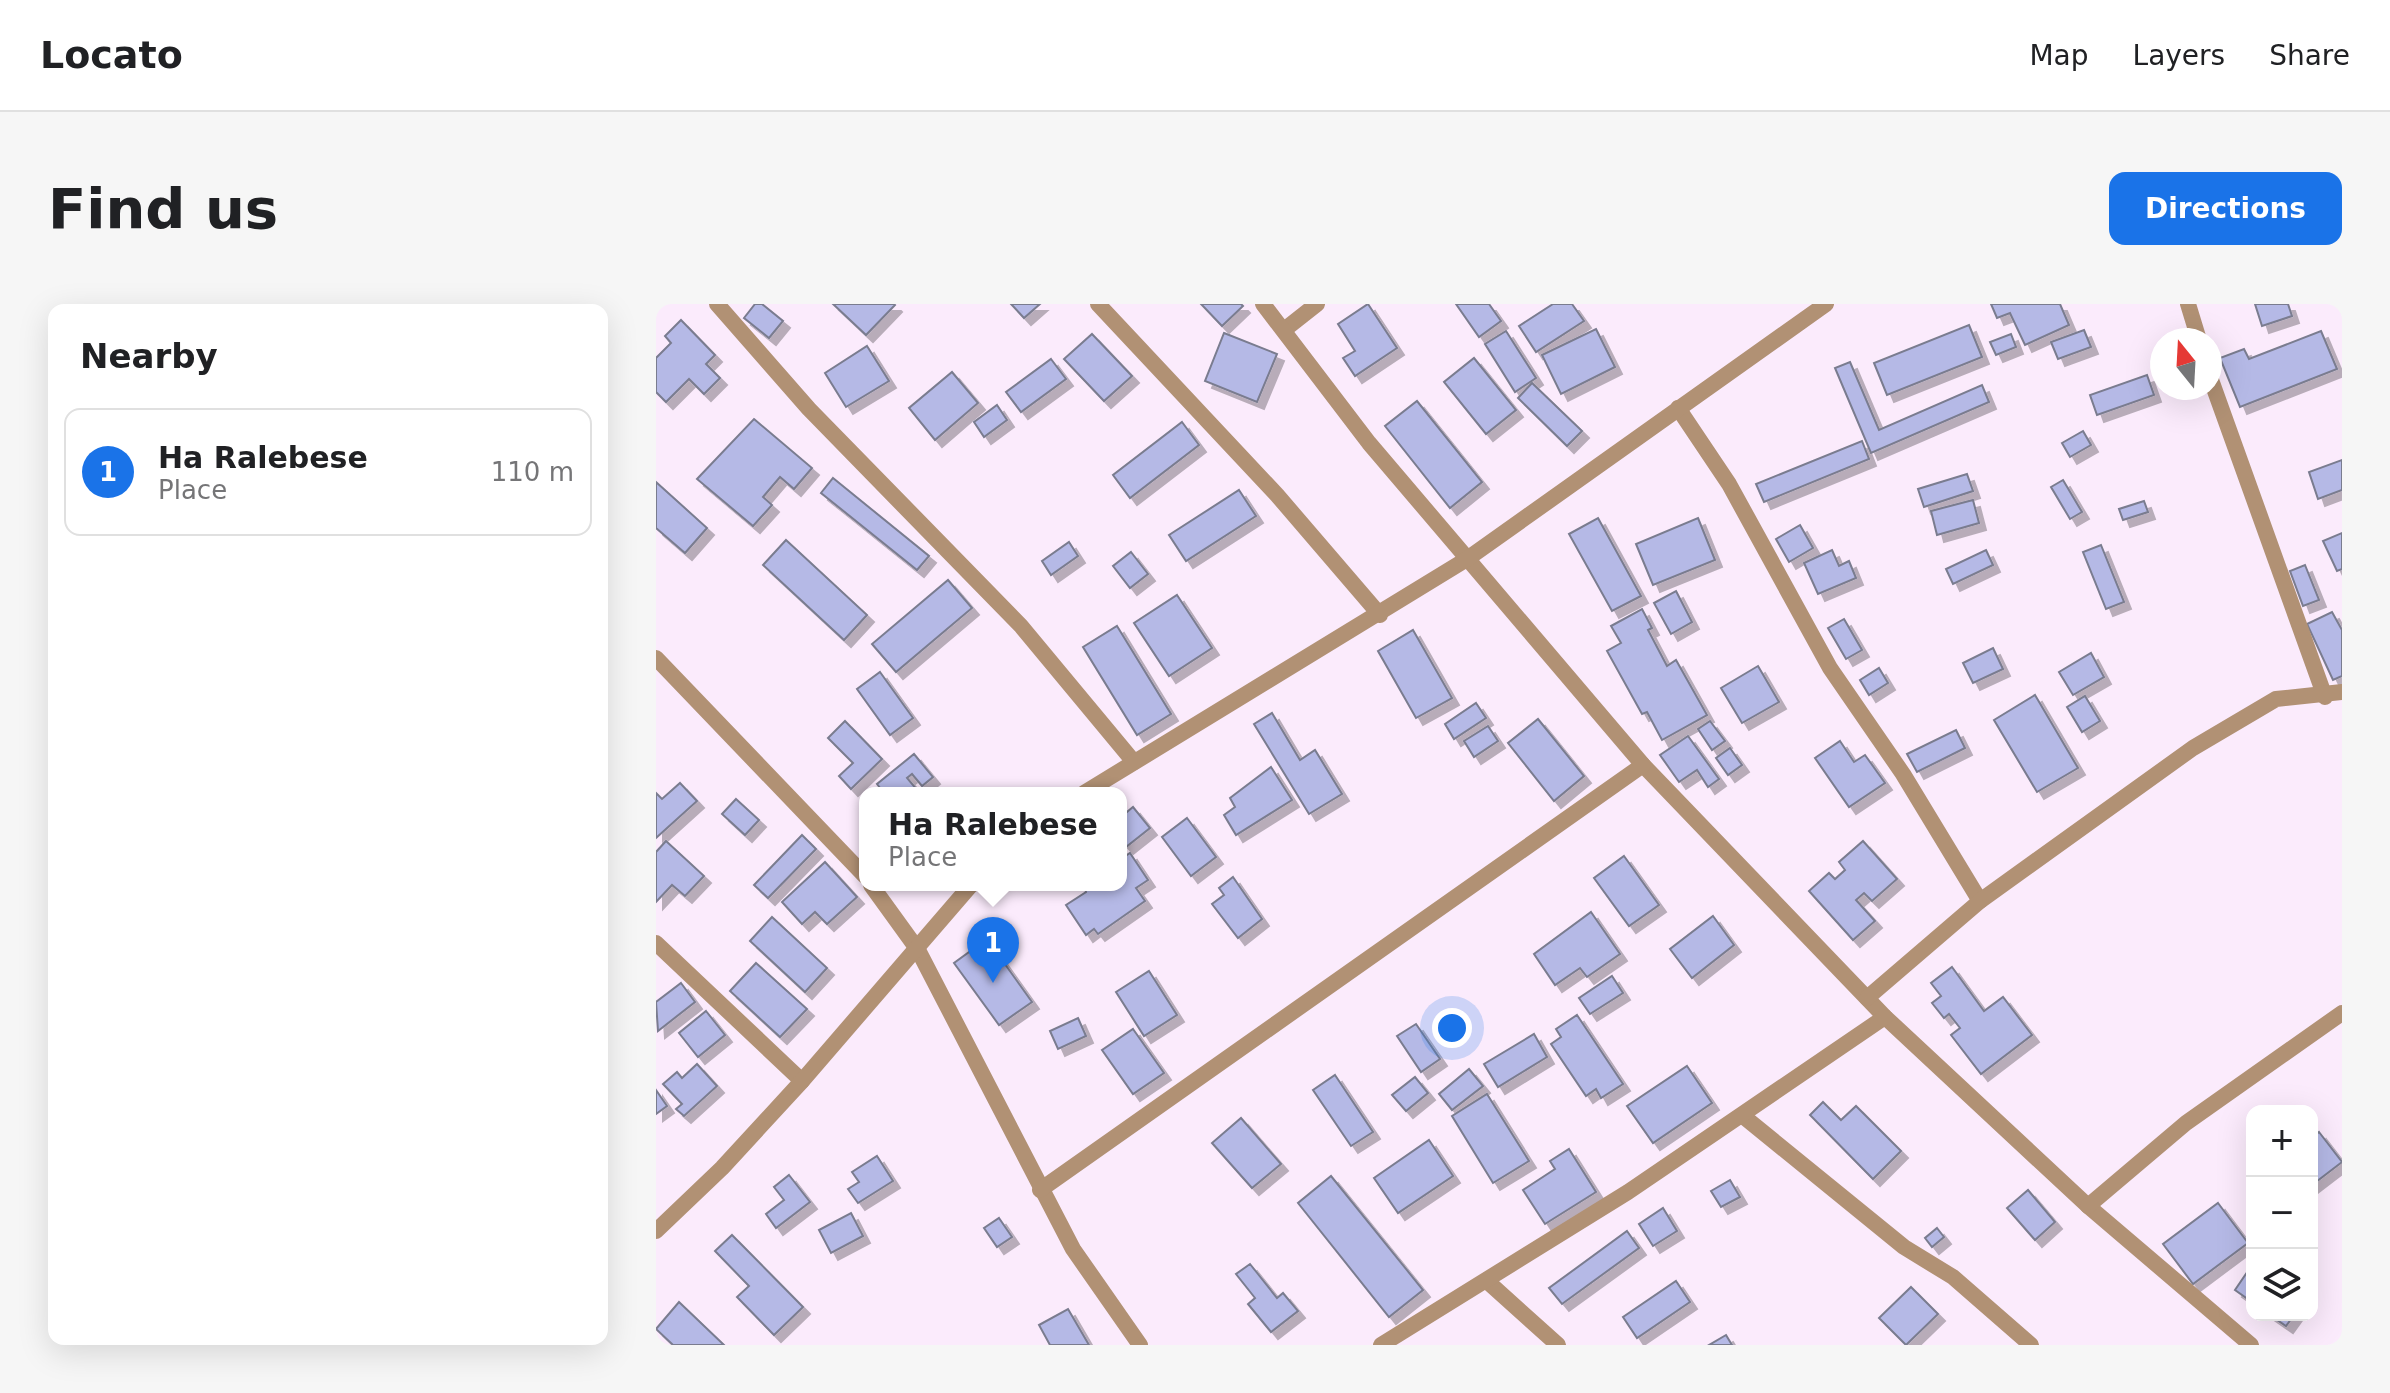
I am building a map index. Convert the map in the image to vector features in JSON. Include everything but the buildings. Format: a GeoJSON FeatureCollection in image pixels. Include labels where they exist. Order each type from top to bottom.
{"type":"FeatureCollection","features":[{"type":"Feature","properties":{"kind":"street"},"geometry":{"type":"LineString","coordinates":[[717,304],[809,409],[1021,626],[1134,762]]}},
{"type":"Feature","properties":{"kind":"street"},"geometry":{"type":"LineString","coordinates":[[1098,304],[1277,495],[1380,615]]}},
{"type":"Feature","properties":{"kind":"street"},"geometry":{"type":"LineString","coordinates":[[1263,304],[1369,443],[1643,765],[1885,1017],[2088,1206],[2251,1345]]}},
{"type":"Feature","properties":{"kind":"street"},"geometry":{"type":"LineString","coordinates":[[1284,330],[1317,304]]}},
{"type":"Feature","properties":{"kind":"street"},"geometry":{"type":"LineString","coordinates":[[1094,787],[1380,615],[1467,559],[1826,304]]}},
{"type":"Feature","properties":{"kind":"street"},"geometry":{"type":"LineString","coordinates":[[2188,304],[2195,328]]}},
{"type":"Feature","properties":{"kind":"street"},"geometry":{"type":"LineString","coordinates":[[2218,400],[2325,697]]}},
{"type":"Feature","properties":{"kind":"street"},"geometry":{"type":"LineString","coordinates":[[1678,408],[1729,484],[1830,668],[1903,774],[1980,901]]}},
{"type":"Feature","properties":{"kind":"street"},"geometry":{"type":"LineString","coordinates":[[656,658],[859,870]]}},
{"type":"Feature","properties":{"kind":"street"},"geometry":{"type":"LineString","coordinates":[[1867,998],[1980,901],[2193,748],[2276,699],[2325,697],[2342,692]]}},
{"type":"Feature","properties":{"kind":"street"},"geometry":{"type":"LineString","coordinates":[[1040,1190],[1643,765]]}},
{"type":"Feature","properties":{"kind":"street"},"geometry":{"type":"LineString","coordinates":[[875,891],[918,950],[1073,1249],[1140,1345]]}},
{"type":"Feature","properties":{"kind":"street"},"geometry":{"type":"LineString","coordinates":[[656,1231],[722,1168],[802,1081],[966,891]]}},
{"type":"Feature","properties":{"kind":"street"},"geometry":{"type":"LineString","coordinates":[[656,943],[802,1081]]}},
{"type":"Feature","properties":{"kind":"street"},"geometry":{"type":"LineString","coordinates":[[2088,1206],[2186,1123],[2342,1013]]}},
{"type":"Feature","properties":{"kind":"street"},"geometry":{"type":"LineString","coordinates":[[1381,1345],[1488,1282],[1743,1116],[1885,1017]]}},
{"type":"Feature","properties":{"kind":"street"},"geometry":{"type":"LineString","coordinates":[[1743,1116],[1904,1247],[1953,1277],[2031,1345]]}},
{"type":"Feature","properties":{"kind":"street"},"geometry":{"type":"LineString","coordinates":[[1488,1282],[1558,1345]]}},
{"type":"Feature","properties":{"kind":"place","name":"Ha Ralebese"},"geometry":{"type":"Point","coordinates":[993,983]}}]}
